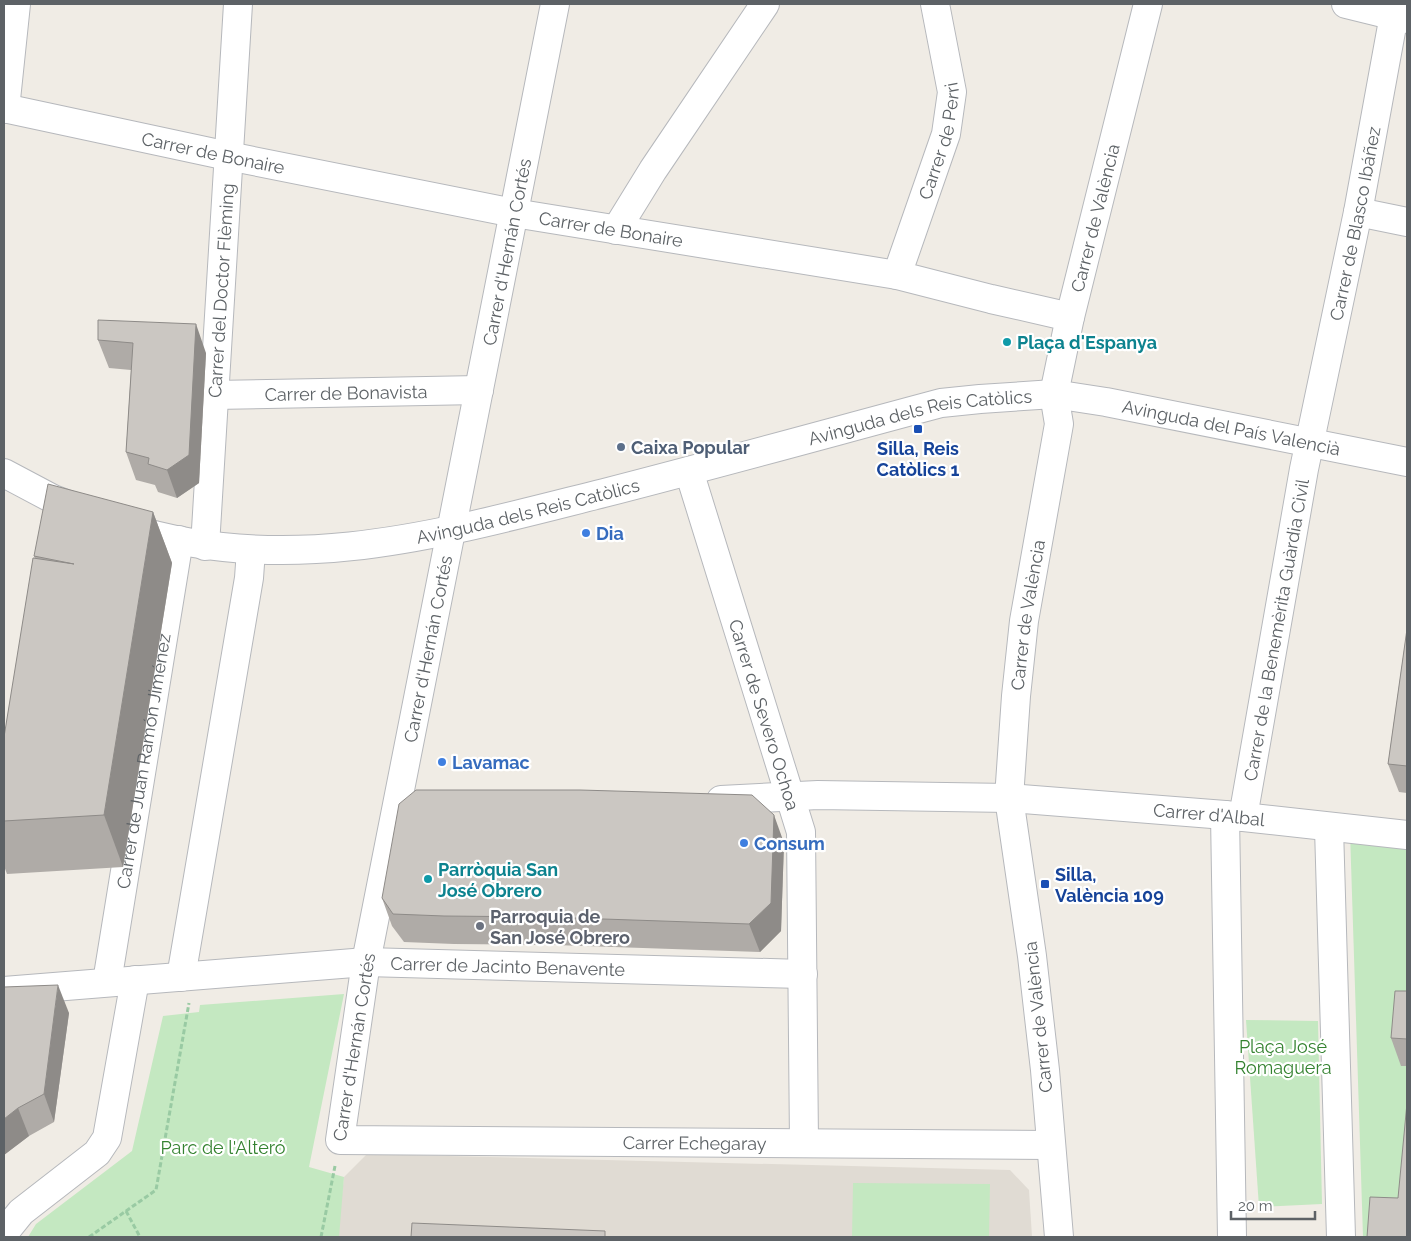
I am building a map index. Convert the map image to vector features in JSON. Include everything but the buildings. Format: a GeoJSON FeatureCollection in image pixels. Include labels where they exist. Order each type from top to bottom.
{"type":"FeatureCollection","features":[{"type":"Feature","properties":{"kind":"street"},"geometry":{"type":"LineString","coordinates":[[4,108],[16,4]]}},
{"type":"Feature","properties":{"kind":"street","name":"Carrer del Doctor Flèming"},"geometry":{"type":"LineString","coordinates":[[192,543],[214,395],[238,4]]}},
{"type":"Feature","properties":{"kind":"street","name":"Carrer d'Hernán Cortés"},"geometry":{"type":"LineString","coordinates":[[340,1140],[366,962],[410,796],[451,531],[555,4]]}},
{"type":"Feature","properties":{"kind":"street"},"geometry":{"type":"LineString","coordinates":[[616,230],[765,4]]}},
{"type":"Feature","properties":{"kind":"street","name":"Carrer de Perri"},"geometry":{"type":"LineString","coordinates":[[898,275],[946,134],[951,101],[952,92],[935,4]]}},
{"type":"Feature","properties":{"kind":"street","name":"Carrer de València"},"geometry":{"type":"LineString","coordinates":[[1059,1237],[1045,1070],[1033,966],[1009,798],[1016,696],[1024,621],[1059,424],[1054,394],[1070,317],[1148,4]]}},
{"type":"Feature","properties":{"kind":"street"},"geometry":{"type":"LineString","coordinates":[[1346,4],[1399,13]]}},
{"type":"Feature","properties":{"kind":"street","name":"Carrer de Blasco Ibáñez"},"geometry":{"type":"LineString","coordinates":[[1310,443],[1399,13]]}},
{"type":"Feature","properties":{"kind":"street","name":"Carrer de Bonaire"},"geometry":{"type":"LineString","coordinates":[[4,108],[228,156],[514,213],[898,275],[1070,317]]}},
{"type":"Feature","properties":{"kind":"street"},"geometry":{"type":"LineString","coordinates":[[1358,212],[1407,222]]}},
{"type":"Feature","properties":{"kind":"street","name":"Carrer de Bonavista"},"geometry":{"type":"LineString","coordinates":[[214,395],[480,390]]}},
{"type":"Feature","properties":{"kind":"street","name":"Avinguda del País Valencià"},"geometry":{"type":"LineString","coordinates":[[1054,394],[1106,402],[1407,462]]}},
{"type":"Feature","properties":{"kind":"street","name":"Avinguda dels Reis Catòlics"},"geometry":{"type":"LineString","coordinates":[[4,473],[50,511],[128,527],[192,543],[278,552],[360,547],[451,531],[689,471],[941,403],[1054,394]]}},
{"type":"Feature","properties":{"kind":"street","name":"Carrer de la Benemèrita Guàrdia Civil"},"geometry":{"type":"LineString","coordinates":[[1232,1237],[1234,816],[1310,443]]}},
{"type":"Feature","properties":{"kind":"street","name":"Carrer de Severo Ochoa"},"geometry":{"type":"LineString","coordinates":[[689,471],[801,832],[804,1143]]}},
{"type":"Feature","properties":{"kind":"street","name":"Carrer de Juan Ramón Jiménez"},"geometry":{"type":"LineString","coordinates":[[107,982],[192,543]]}},
{"type":"Feature","properties":{"kind":"street"},"geometry":{"type":"LineString","coordinates":[[181,977],[249,578],[251,550]]}},
{"type":"Feature","properties":{"kind":"street","name":"Carrer d'Albal"},"geometry":{"type":"LineString","coordinates":[[701,800],[789,798],[818,795],[1009,798],[1234,816],[1329,828],[1407,835]]}},
{"type":"Feature","properties":{"kind":"street"},"geometry":{"type":"LineString","coordinates":[[1329,828],[1341,1237]]}},
{"type":"Feature","properties":{"kind":"street","name":"Carrer de Jacinto Benavente"},"geometry":{"type":"LineString","coordinates":[[4,991],[366,962],[803,974]]}},
{"type":"Feature","properties":{"kind":"street"},"geometry":{"type":"LineString","coordinates":[[4,1233],[21,1212],[98,1153],[107,1138],[135,980]]}},
{"type":"Feature","properties":{"kind":"street","name":"Carrer Echegaray"},"geometry":{"type":"LineString","coordinates":[[340,1140],[1050,1144]]}},
{"type":"Feature","properties":{"kind":"path"},"geometry":{"type":"LineString","coordinates":[[89,1237],[156,1190],[188,1010]]}},
{"type":"Feature","properties":{"kind":"path","name":"Carrer d'Hernán Cortés"},"geometry":{"type":"LineString","coordinates":[[321,1237],[340,1140]]}},
{"type":"Feature","properties":{"kind":"path"},"geometry":{"type":"LineString","coordinates":[[126,1211],[140,1237]]}},
{"type":"Feature","properties":{"kind":"shaded area"},"geometry":{"type":"Polygon","coordinates":[[[367,1154],[1010,1170],[1029,1190],[1032,1237],[337,1237],[344,1177],[367,1154]]]}},
{"type":"Feature","properties":{"kind":"green space"},"geometry":{"type":"Polygon","coordinates":[[[1350,832],[1407,839],[1407,1237],[1363,1237],[1350,832]]]}},
{"type":"Feature","properties":{"kind":"green space","name":"Parc de l'Alteró"},"geometry":{"type":"Polygon","coordinates":[[[344,994],[309,1167],[344,1177],[339,1237],[28,1237],[36,1224],[132,1151],[163,1016],[199,1012],[200,1005],[344,994]]]}},
{"type":"Feature","properties":{"kind":"green space","name":"Plaça José Romaguera"},"geometry":{"type":"Polygon","coordinates":[[[1246,1020],[1318,1021],[1322,1204],[1259,1207],[1246,1020]]]}},
{"type":"Feature","properties":{"kind":"green space"},"geometry":{"type":"Polygon","coordinates":[[[853,1183],[990,1184],[989,1237],[852,1237],[853,1183]]]}},
{"type":"Feature","properties":{"kind":"place","name":"Plaça d'Espanya"},"geometry":{"type":"Point","coordinates":[1007,342]}},
{"type":"Feature","properties":{"kind":"place","name":"Silla, Reis Catòlics 1"},"geometry":{"type":"Point","coordinates":[918,429]}},
{"type":"Feature","properties":{"kind":"place","name":"Caixa Popular"},"geometry":{"type":"Point","coordinates":[621,447]}},
{"type":"Feature","properties":{"kind":"place","name":"Dia"},"geometry":{"type":"Point","coordinates":[586,533]}},
{"type":"Feature","properties":{"kind":"place","name":"Lavamac"},"geometry":{"type":"Point","coordinates":[442,762]}},
{"type":"Feature","properties":{"kind":"place","name":"Consum"},"geometry":{"type":"Point","coordinates":[744,843]}},
{"type":"Feature","properties":{"kind":"place","name":"Parròquia San José Obrero"},"geometry":{"type":"Point","coordinates":[428,879]}},
{"type":"Feature","properties":{"kind":"place","name":"Silla, València 109"},"geometry":{"type":"Point","coordinates":[1045,884]}},
{"type":"Feature","properties":{"kind":"place","name":"Parroquia de San José Obrero"},"geometry":{"type":"Point","coordinates":[480,926]}}]}
